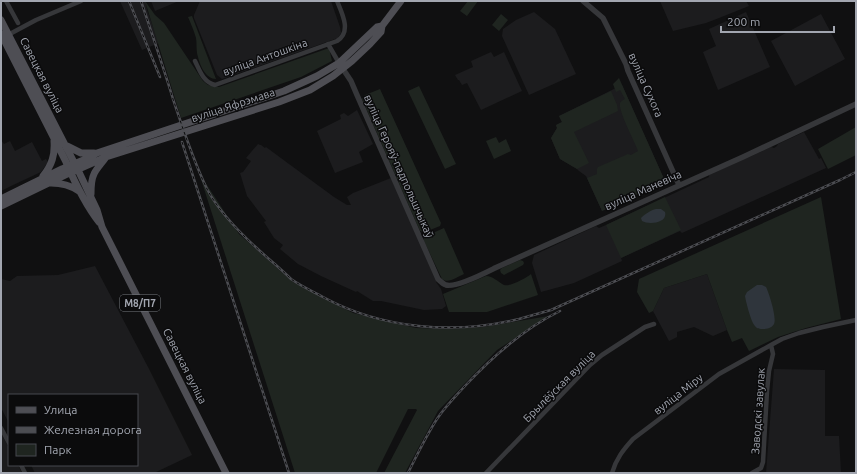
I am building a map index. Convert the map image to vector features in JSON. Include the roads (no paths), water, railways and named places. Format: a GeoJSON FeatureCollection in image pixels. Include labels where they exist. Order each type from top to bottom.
{"type":"FeatureCollection","features":[{"type":"Feature","properties":{"kind":"main road","name":"вуліца Яфрэмава"},"geometry":{"type":"LineString","coordinates":[[73,168],[97,153],[257,109],[300,94],[322,83],[340,66],[352,62],[370,44],[381,32],[382,26],[401,1]]}},
{"type":"Feature","properties":{"kind":"main road","name":"Савецкая вуліца"},"geometry":{"type":"LineString","coordinates":[[1,20],[3,36],[54,137],[93,202],[102,227]]}},
{"type":"Feature","properties":{"kind":"main road","name":"Савецкая вуліца"},"geometry":{"type":"LineString","coordinates":[[3,36],[66,145],[80,192],[102,227],[226,473]]}},
{"type":"Feature","properties":{"kind":"main road"},"geometry":{"type":"LineString","coordinates":[[42,179],[49,169],[54,157],[54,137]]}},
{"type":"Feature","properties":{"kind":"main road","name":"вуліца Яфрэмава"},"geometry":{"type":"LineString","coordinates":[[73,168],[106,157],[155,137]]}},
{"type":"Feature","properties":{"kind":"main road"},"geometry":{"type":"LineString","coordinates":[[66,145],[81,153],[97,153]]}},
{"type":"Feature","properties":{"kind":"main road"},"geometry":{"type":"LineString","coordinates":[[93,202],[91,189],[93,174],[106,157]]}},
{"type":"Feature","properties":{"kind":"main road"},"geometry":{"type":"LineString","coordinates":[[1,199],[42,179],[73,168]]}},
{"type":"Feature","properties":{"kind":"main road"},"geometry":{"type":"LineString","coordinates":[[1,206],[48,183],[73,168]]}},
{"type":"Feature","properties":{"kind":"main road"},"geometry":{"type":"LineString","coordinates":[[48,183],[67,185],[80,192]]}},
{"type":"Feature","properties":{"kind":"street"},"geometry":{"type":"LineString","coordinates":[[6,1],[18,23]]}},
{"type":"Feature","properties":{"kind":"street"},"geometry":{"type":"LineString","coordinates":[[3,36],[80,1]]}},
{"type":"Feature","properties":{"kind":"street","name":"вуліца Антошкіна"},"geometry":{"type":"LineString","coordinates":[[194,62],[204,79],[215,85],[340,39],[345,27],[344,18],[337,1]]}},
{"type":"Feature","properties":{"kind":"street","name":"вуліца Сухога"},"geometry":{"type":"LineString","coordinates":[[584,1],[603,18],[626,64],[679,185]]}},
{"type":"Feature","properties":{"kind":"street"},"geometry":{"type":"LineString","coordinates":[[328,44],[340,66]]}},
{"type":"Feature","properties":{"kind":"street","name":"вуліца Герояў-падпольшчыкаў"},"geometry":{"type":"LineString","coordinates":[[340,66],[357,95],[438,279]]}},
{"type":"Feature","properties":{"kind":"street","name":"вуліца Маневіча"},"geometry":{"type":"LineString","coordinates":[[438,279],[446,285],[455,285],[856,104]]}},
{"type":"Feature","properties":{"kind":"street","name":"вуліца Міру"},"geometry":{"type":"LineString","coordinates":[[612,473],[617,459],[623,450],[646,430],[719,374],[782,339],[799,333],[856,320]]}},
{"type":"Feature","properties":{"kind":"street","name":"Брылёўская вуліца"},"geometry":{"type":"LineString","coordinates":[[486,473],[590,365],[602,355],[644,327],[654,324]]}},
{"type":"Feature","properties":{"kind":"street","name":"Заводскі завулак"},"geometry":{"type":"LineString","coordinates":[[752,473],[761,468],[763,462],[769,371],[773,354],[771,345]]}},
{"type":"Feature","properties":{"kind":"street"},"geometry":{"type":"LineString","coordinates":[[1,428],[8,441]]}},
{"type":"Feature","properties":{"kind":"railway"},"geometry":{"type":"LineString","coordinates":[[129,1],[160,77]]}},
{"type":"Feature","properties":{"kind":"railway"},"geometry":{"type":"LineString","coordinates":[[141,1],[193,156],[207,189],[219,208],[243,235],[295,282],[346,308],[369,316],[394,322],[444,328],[469,327],[519,319],[551,310],[856,172]]}},
{"type":"Feature","properties":{"kind":"railway"},"geometry":{"type":"LineString","coordinates":[[182,142],[289,473]]}},
{"type":"Feature","properties":{"kind":"railway"},"geometry":{"type":"LineString","coordinates":[[408,473],[437,419],[464,387],[509,344],[533,326],[560,311]]}}]}
